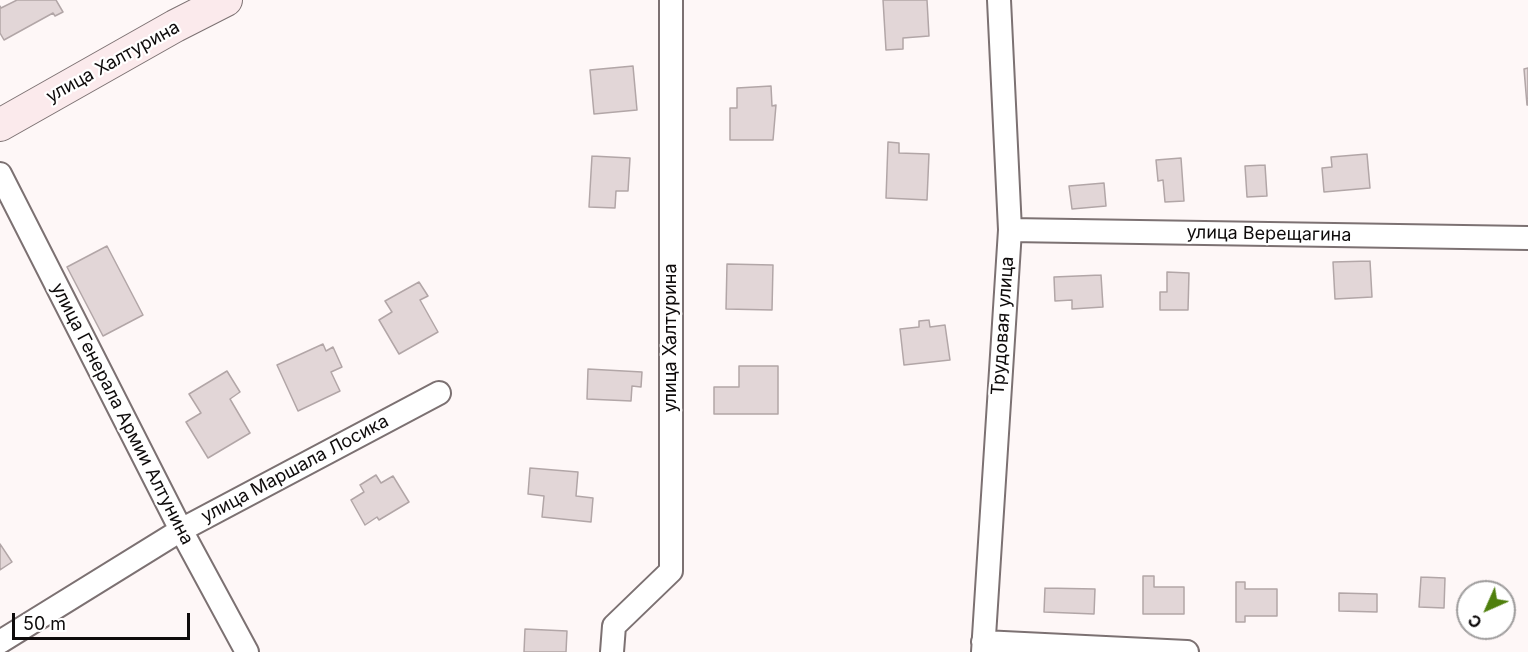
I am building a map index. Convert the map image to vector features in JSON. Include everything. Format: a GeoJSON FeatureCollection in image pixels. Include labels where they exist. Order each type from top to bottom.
{"type":"FeatureCollection","features":[{"type":"Feature","properties":{"kind":"main road","name":"улица Халтурина"},"geometry":{"type":"LineString","coordinates":[[0,125],[226,0]]}},
{"type":"Feature","properties":{"kind":"street","name":"улица Халтурина"},"geometry":{"type":"LineString","coordinates":[[612,652],[614,626],[671,571],[671,0]]}},
{"type":"Feature","properties":{"kind":"street","name":"Трудовая улица"},"geometry":{"type":"LineString","coordinates":[[983,647],[1010,230],[999,0]]}},
{"type":"Feature","properties":{"kind":"street","name":"улица Генерала Армии Алтунина"},"geometry":{"type":"LineString","coordinates":[[0,174],[181,530],[247,652]]}},
{"type":"Feature","properties":{"kind":"street","name":"улица Верещагина"},"geometry":{"type":"LineString","coordinates":[[1010,230],[1528,238]]}},
{"type":"Feature","properties":{"kind":"street","name":"улица Маршала Лосика"},"geometry":{"type":"LineString","coordinates":[[0,642],[181,530],[439,393]]}},
{"type":"Feature","properties":{"kind":"street"},"geometry":{"type":"LineString","coordinates":[[983,647],[1187,652]]}},
{"type":"Feature","properties":{"kind":"building"},"geometry":{"type":"Polygon","coordinates":[[[17,0],[56,0],[63,12],[55,16],[53,13],[4,40],[0,33],[0,6],[1,8],[17,0]]]}},
{"type":"Feature","properties":{"kind":"building"},"geometry":{"type":"Polygon","coordinates":[[[883,0],[927,0],[929,36],[903,38],[903,49],[886,50],[883,0]]]}},
{"type":"Feature","properties":{"kind":"building"},"geometry":{"type":"Polygon","coordinates":[[[633,66],[637,110],[594,114],[590,70],[633,66]]]}},
{"type":"Feature","properties":{"kind":"building"},"geometry":{"type":"Polygon","coordinates":[[[1528,68],[1528,105],[1527,105],[1524,69],[1528,68]]]}},
{"type":"Feature","properties":{"kind":"building"},"geometry":{"type":"Polygon","coordinates":[[[771,86],[772,106],[776,105],[773,140],[730,140],[730,108],[737,108],[737,88],[771,86]]]}},
{"type":"Feature","properties":{"kind":"building"},"geometry":{"type":"Polygon","coordinates":[[[888,142],[899,143],[899,153],[929,154],[927,200],[886,198],[888,142]]]}},
{"type":"Feature","properties":{"kind":"building"},"geometry":{"type":"Polygon","coordinates":[[[1367,154],[1370,188],[1324,192],[1322,168],[1332,167],[1331,157],[1367,154]]]}},
{"type":"Feature","properties":{"kind":"building"},"geometry":{"type":"Polygon","coordinates":[[[592,156],[630,158],[628,191],[616,191],[615,208],[589,207],[592,156]]]}},
{"type":"Feature","properties":{"kind":"building"},"geometry":{"type":"Polygon","coordinates":[[[1181,158],[1184,201],[1165,202],[1163,180],[1158,181],[1156,160],[1181,158]]]}},
{"type":"Feature","properties":{"kind":"building"},"geometry":{"type":"Polygon","coordinates":[[[1265,165],[1267,196],[1247,197],[1245,166],[1265,165]]]}},
{"type":"Feature","properties":{"kind":"building"},"geometry":{"type":"Polygon","coordinates":[[[1104,183],[1106,206],[1072,209],[1069,186],[1104,183]]]}},
{"type":"Feature","properties":{"kind":"building"},"geometry":{"type":"Polygon","coordinates":[[[107,246],[143,315],[103,336],[67,267],[107,246]]]}},
{"type":"Feature","properties":{"kind":"building"},"geometry":{"type":"Polygon","coordinates":[[[1370,261],[1372,297],[1335,299],[1333,262],[1370,261]]]}},
{"type":"Feature","properties":{"kind":"building"},"geometry":{"type":"Polygon","coordinates":[[[727,264],[773,265],[772,310],[726,309],[727,264]]]}},
{"type":"Feature","properties":{"kind":"building"},"geometry":{"type":"Polygon","coordinates":[[[1167,272],[1189,273],[1188,310],[1160,310],[1160,292],[1167,292],[1167,272]]]}},
{"type":"Feature","properties":{"kind":"building"},"geometry":{"type":"Polygon","coordinates":[[[1101,275],[1103,307],[1072,309],[1072,300],[1055,301],[1054,277],[1101,275]]]}},
{"type":"Feature","properties":{"kind":"building"},"geometry":{"type":"Polygon","coordinates":[[[419,282],[428,296],[420,300],[438,332],[399,354],[379,320],[392,312],[385,301],[419,282]]]}},
{"type":"Feature","properties":{"kind":"building"},"geometry":{"type":"Polygon","coordinates":[[[929,320],[930,327],[945,325],[950,360],[904,365],[900,329],[919,327],[919,321],[929,320]]]}},
{"type":"Feature","properties":{"kind":"building"},"geometry":{"type":"Polygon","coordinates":[[[323,344],[326,351],[333,347],[342,367],[331,372],[340,391],[298,411],[277,365],[323,344]]]}},
{"type":"Feature","properties":{"kind":"building"},"geometry":{"type":"Polygon","coordinates":[[[739,366],[778,366],[778,414],[714,414],[714,387],[739,387],[739,366]]]}},
{"type":"Feature","properties":{"kind":"building"},"geometry":{"type":"Polygon","coordinates":[[[588,369],[642,372],[641,387],[632,386],[631,401],[587,399],[588,369]]]}},
{"type":"Feature","properties":{"kind":"building"},"geometry":{"type":"Polygon","coordinates":[[[227,371],[240,392],[230,399],[250,433],[208,458],[186,422],[201,413],[189,394],[227,371]]]}},
{"type":"Feature","properties":{"kind":"building"},"geometry":{"type":"Polygon","coordinates":[[[530,468],[578,472],[576,496],[593,498],[591,522],[542,517],[544,496],[528,494],[530,468]]]}},
{"type":"Feature","properties":{"kind":"building"},"geometry":{"type":"Polygon","coordinates":[[[376,475],[381,483],[393,476],[409,502],[379,520],[377,517],[365,525],[351,500],[364,492],[360,485],[376,475]]]}},
{"type":"Feature","properties":{"kind":"building"},"geometry":{"type":"Polygon","coordinates":[[[0,544],[12,562],[0,570],[0,544]]]}},
{"type":"Feature","properties":{"kind":"building"},"geometry":{"type":"Polygon","coordinates":[[[1143,576],[1154,576],[1154,587],[1184,587],[1184,614],[1143,614],[1143,576]]]}},
{"type":"Feature","properties":{"kind":"building"},"geometry":{"type":"Polygon","coordinates":[[[1421,577],[1445,578],[1444,608],[1419,607],[1421,577]]]}},
{"type":"Feature","properties":{"kind":"building"},"geometry":{"type":"Polygon","coordinates":[[[1236,582],[1245,582],[1245,589],[1277,589],[1277,616],[1245,616],[1245,622],[1236,622],[1236,582]]]}},
{"type":"Feature","properties":{"kind":"building"},"geometry":{"type":"Polygon","coordinates":[[[1045,588],[1095,589],[1094,614],[1044,612],[1045,588]]]}},
{"type":"Feature","properties":{"kind":"building"},"geometry":{"type":"Polygon","coordinates":[[[1339,593],[1377,594],[1377,612],[1339,611],[1339,593]]]}},
{"type":"Feature","properties":{"kind":"building"},"geometry":{"type":"Polygon","coordinates":[[[525,629],[567,631],[566,652],[524,652],[525,629]]]}}]}
